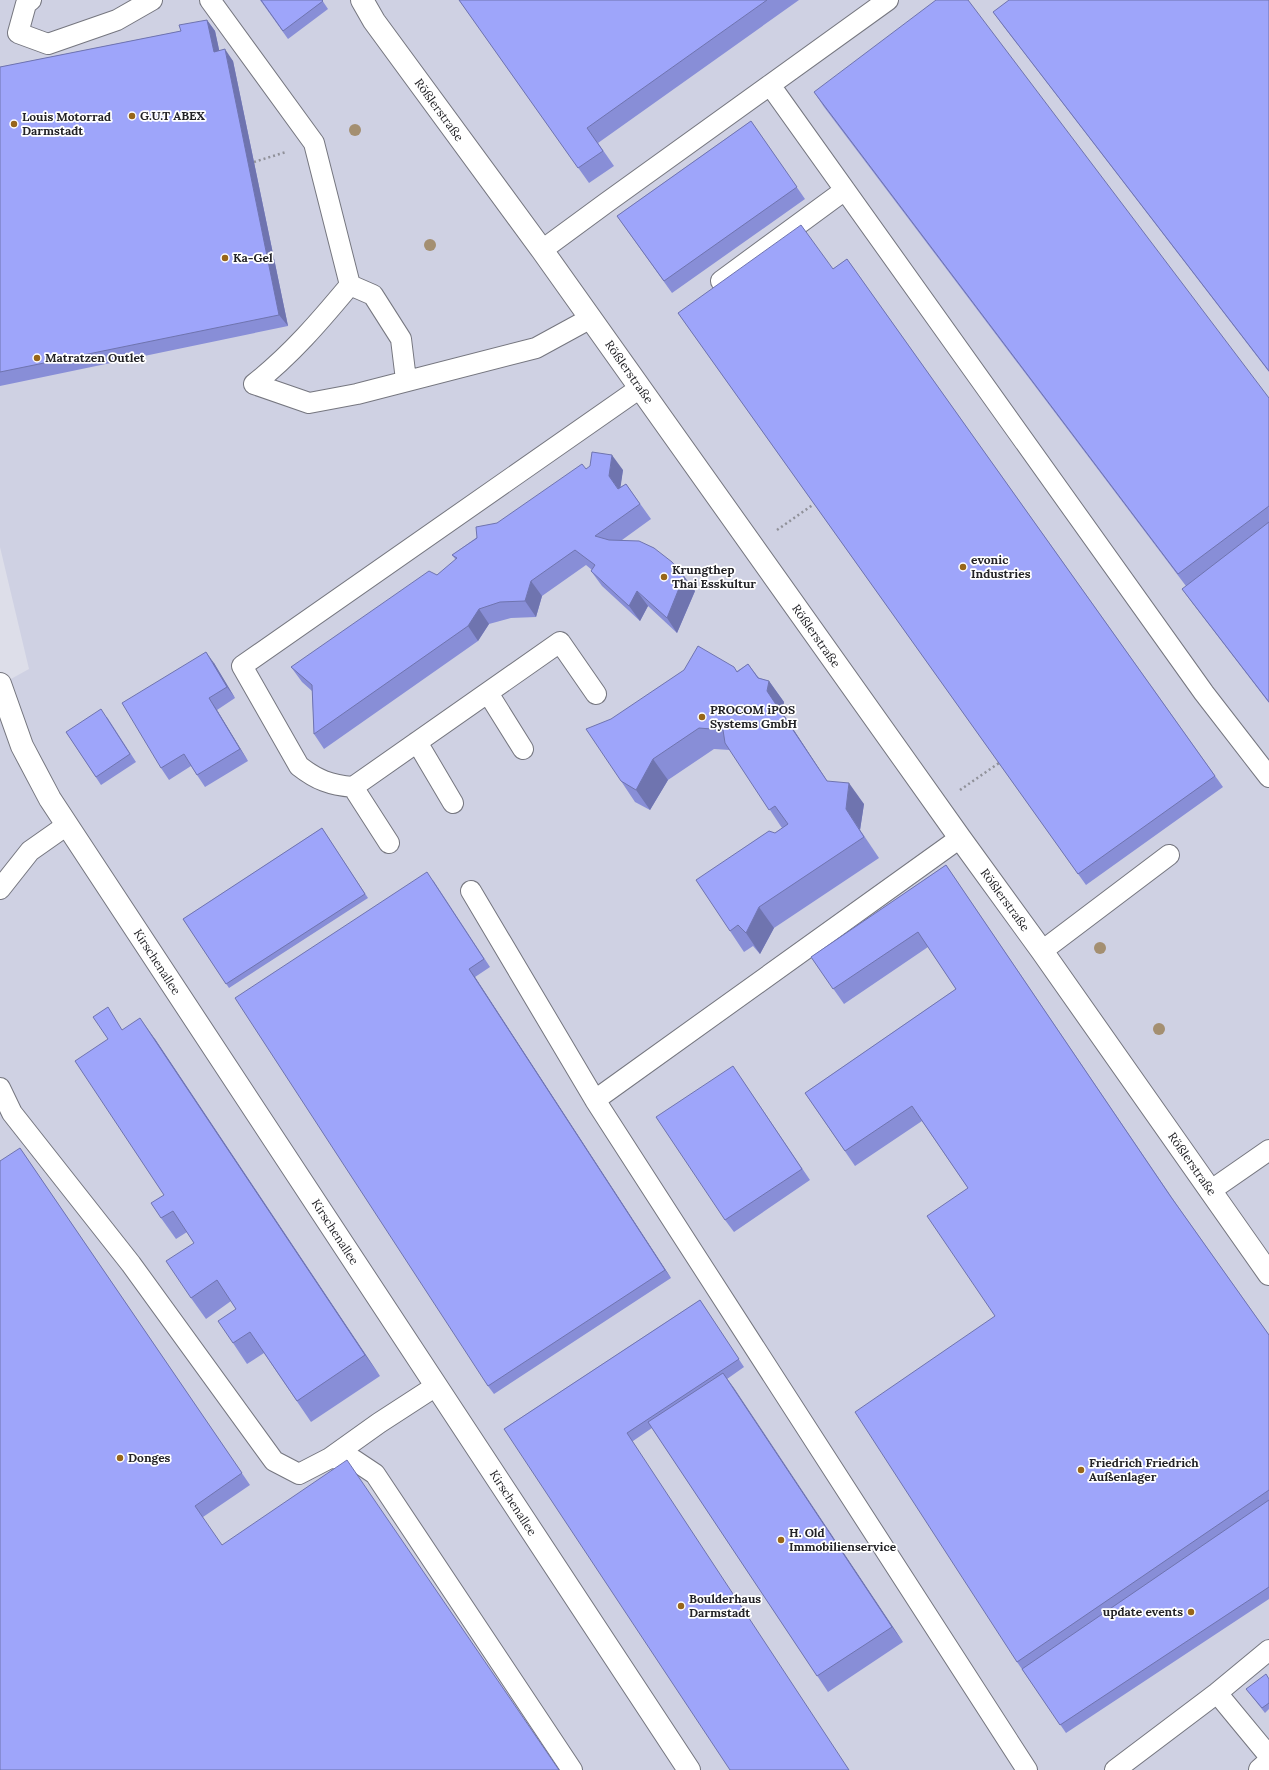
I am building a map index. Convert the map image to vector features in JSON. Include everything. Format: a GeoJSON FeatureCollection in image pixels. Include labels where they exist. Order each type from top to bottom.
{"type":"FeatureCollection","features":[{"type":"Feature","properties":{"kind":"street","name":"Rößlerstraße"},"geometry":{"type":"LineString","coordinates":[[362,0],[374,21],[591,318],[960,838],[1042,951],[1269,1274]]}},
{"type":"Feature","properties":{"kind":"street","name":"Kirschenallee"},"geometry":{"type":"LineString","coordinates":[[0,684],[22,746],[50,799],[689,1770]]}},
{"type":"Feature","properties":{"kind":"street"},"geometry":{"type":"LineString","coordinates":[[1260,1770],[1269,1762]]}},
{"type":"Feature","properties":{"kind":"lane"},"geometry":{"type":"LineString","coordinates":[[31,0],[26,4],[18,33],[48,44],[117,20],[152,0]]}},
{"type":"Feature","properties":{"kind":"lane"},"geometry":{"type":"LineString","coordinates":[[210,0],[314,143],[350,285]]}},
{"type":"Feature","properties":{"kind":"lane"},"geometry":{"type":"LineString","coordinates":[[542,250],[888,0]]}},
{"type":"Feature","properties":{"kind":"lane"},"geometry":{"type":"LineString","coordinates":[[770,85],[1204,693],[1269,777]]}},
{"type":"Feature","properties":{"kind":"lane"},"geometry":{"type":"LineString","coordinates":[[720,281],[845,190]]}},
{"type":"Feature","properties":{"kind":"lane"},"geometry":{"type":"LineString","coordinates":[[350,285],[310,332],[278,365],[254,384],[309,403],[357,394],[406,380],[536,348],[591,318]]}},
{"type":"Feature","properties":{"kind":"lane"},"geometry":{"type":"LineString","coordinates":[[350,285],[373,296],[401,339],[406,380]]}},
{"type":"Feature","properties":{"kind":"lane"},"geometry":{"type":"LineString","coordinates":[[596,694],[560,642],[353,787],[335,786],[313,777],[299,766],[242,666],[640,388]]}},
{"type":"Feature","properties":{"kind":"lane"},"geometry":{"type":"LineString","coordinates":[[488,693],[523,749]]}},
{"type":"Feature","properties":{"kind":"lane"},"geometry":{"type":"LineString","coordinates":[[417,742],[453,803]]}},
{"type":"Feature","properties":{"kind":"lane"},"geometry":{"type":"LineString","coordinates":[[353,787],[389,843]]}},
{"type":"Feature","properties":{"kind":"lane"},"geometry":{"type":"LineString","coordinates":[[0,889],[30,851],[67,825]]}},
{"type":"Feature","properties":{"kind":"lane"},"geometry":{"type":"LineString","coordinates":[[595,1100],[960,838]]}},
{"type":"Feature","properties":{"kind":"lane"},"geometry":{"type":"LineString","coordinates":[[1042,951],[1169,855]]}},
{"type":"Feature","properties":{"kind":"lane"},"geometry":{"type":"LineString","coordinates":[[471,891],[595,1100],[1027,1770]]}},
{"type":"Feature","properties":{"kind":"lane"},"geometry":{"type":"LineString","coordinates":[[0,1088],[12,1113],[131,1264],[274,1461],[299,1474],[330,1458],[379,1423],[436,1386]]}},
{"type":"Feature","properties":{"kind":"lane"},"geometry":{"type":"LineString","coordinates":[[1210,1191],[1269,1150]]}},
{"type":"Feature","properties":{"kind":"lane"},"geometry":{"type":"LineString","coordinates":[[330,1458],[354,1460],[375,1474],[572,1770]]}},
{"type":"Feature","properties":{"kind":"lane"},"geometry":{"type":"LineString","coordinates":[[1116,1770],[1217,1694],[1269,1650]]}},
{"type":"Feature","properties":{"kind":"lane"},"geometry":{"type":"LineString","coordinates":[[1217,1694],[1269,1756]]}},
{"type":"Feature","properties":{"kind":"path"},"geometry":{"type":"LineString","coordinates":[[254,162],[314,143]]}},
{"type":"Feature","properties":{"kind":"path"},"geometry":{"type":"LineString","coordinates":[[752,546],[814,504]]}},
{"type":"Feature","properties":{"kind":"path"},"geometry":{"type":"LineString","coordinates":[[937,805],[999,763]]}},
{"type":"Feature","properties":{"kind":"shaded area"},"geometry":{"type":"Polygon","coordinates":[[[0,0],[1269,0],[1269,1770],[0,1770],[0,685],[29,669],[0,547],[0,0]]]}},
{"type":"Feature","properties":{"kind":"building"},"geometry":{"type":"Polygon","coordinates":[[[261,0],[322,0],[323,1],[283,31],[261,0]]]}},
{"type":"Feature","properties":{"kind":"building"},"geometry":{"type":"Polygon","coordinates":[[[459,0],[767,0],[587,128],[603,151],[578,168],[459,0]]]}},
{"type":"Feature","properties":{"kind":"building"},"geometry":{"type":"Polygon","coordinates":[[[936,0],[968,0],[1269,398],[1269,506],[1178,574],[814,92],[936,0]]]}},
{"type":"Feature","properties":{"kind":"building"},"geometry":{"type":"Polygon","coordinates":[[[1009,0],[1269,0],[1269,371],[993,12],[1009,0]]]}},
{"type":"Feature","properties":{"kind":"building"},"geometry":{"type":"Polygon","coordinates":[[[207,20],[214,52],[225,49],[279,315],[0,372],[0,67],[181,31],[179,25],[207,20]]]}},
{"type":"Feature","properties":{"kind":"building"},"geometry":{"type":"Polygon","coordinates":[[[751,121],[797,187],[664,281],[617,216],[751,121]]]}},
{"type":"Feature","properties":{"kind":"building","name":"evonic Industries"},"geometry":{"type":"Polygon","coordinates":[[[801,225],[833,269],[847,259],[1215,776],[1078,874],[678,313],[801,225]]]}},
{"type":"Feature","properties":{"kind":"building"},"geometry":{"type":"Polygon","coordinates":[[[592,452],[612,455],[609,476],[618,489],[626,484],[640,504],[595,536],[609,540],[639,541],[654,548],[672,562],[684,576],[667,618],[637,591],[629,606],[591,571],[595,565],[575,550],[531,581],[525,601],[500,602],[479,609],[468,626],[314,734],[312,685],[291,667],[429,571],[437,575],[457,558],[452,555],[477,538],[476,527],[497,523],[582,464],[586,469],[590,466],[592,452]]]}},
{"type":"Feature","properties":{"kind":"building"},"geometry":{"type":"Polygon","coordinates":[[[1269,522],[1269,702],[1182,589],[1269,522]]]}},
{"type":"Feature","properties":{"kind":"building"},"geometry":{"type":"Polygon","coordinates":[[[698,646],[734,667],[737,672],[748,664],[758,678],[769,681],[767,691],[827,781],[849,783],[846,809],[864,837],[759,907],[746,933],[738,925],[730,931],[696,880],[769,831],[775,833],[788,824],[775,806],[769,810],[725,743],[723,730],[699,728],[653,759],[636,790],[621,781],[586,729],[611,719],[684,670],[698,646]]]}},
{"type":"Feature","properties":{"kind":"building"},"geometry":{"type":"Polygon","coordinates":[[[206,652],[227,687],[209,698],[240,749],[197,775],[184,754],[161,768],[122,703],[206,652]]]}},
{"type":"Feature","properties":{"kind":"building"},"geometry":{"type":"Polygon","coordinates":[[[101,709],[130,754],[96,777],[66,732],[101,709]]]}},
{"type":"Feature","properties":{"kind":"building"},"geometry":{"type":"Polygon","coordinates":[[[322,828],[365,894],[226,984],[183,919],[322,828]]]}},
{"type":"Feature","properties":{"kind":"building"},"geometry":{"type":"Polygon","coordinates":[[[946,865],[1171,1197],[1269,1335],[1269,1490],[1017,1662],[855,1412],[995,1316],[927,1216],[968,1188],[912,1106],[845,1151],[805,1093],[956,989],[918,932],[833,989],[811,957],[946,865]]]}},
{"type":"Feature","properties":{"kind":"building"},"geometry":{"type":"Polygon","coordinates":[[[427,872],[484,959],[469,969],[665,1270],[488,1386],[235,998],[427,872]]]}},
{"type":"Feature","properties":{"kind":"building"},"geometry":{"type":"Polygon","coordinates":[[[108,1007],[122,1030],[140,1018],[365,1355],[297,1401],[250,1332],[233,1343],[218,1321],[236,1309],[217,1280],[191,1298],[166,1261],[194,1243],[173,1211],[161,1218],[151,1203],[164,1195],[75,1061],[108,1039],[93,1017],[108,1007]]]}},
{"type":"Feature","properties":{"kind":"building"},"geometry":{"type":"Polygon","coordinates":[[[733,1066],[802,1169],[725,1220],[656,1117],[733,1066]]]}},
{"type":"Feature","properties":{"kind":"building","name":"Donges"},"geometry":{"type":"Polygon","coordinates":[[[20,1148],[242,1473],[195,1506],[222,1545],[347,1460],[559,1770],[0,1770],[0,1161],[20,1148]]]}},
{"type":"Feature","properties":{"kind":"building","name":"Boulderhaus Darmstadt"},"geometry":{"type":"Polygon","coordinates":[[[700,1300],[739,1359],[627,1433],[849,1770],[730,1770],[504,1429],[700,1300]]]}},
{"type":"Feature","properties":{"kind":"building","name":"H. Old Immobilienservice"},"geometry":{"type":"Polygon","coordinates":[[[723,1373],[892,1627],[817,1676],[648,1422],[723,1373]]]}},
{"type":"Feature","properties":{"kind":"building"},"geometry":{"type":"Polygon","coordinates":[[[1269,1500],[1269,1587],[1060,1725],[1022,1669],[1269,1500]]]}},
{"type":"Feature","properties":{"kind":"building"},"geometry":{"type":"Polygon","coordinates":[[[1266,1674],[1269,1679],[1269,1703],[1262,1708],[1246,1689],[1266,1674]]]}},
{"type":"Feature","properties":{"kind":"place","name":"G.U.T ABEX"},"geometry":{"type":"Point","coordinates":[132,116]}},
{"type":"Feature","properties":{"kind":"place","name":"Louis Motorrad Darmstadt"},"geometry":{"type":"Point","coordinates":[14,124]}},
{"type":"Feature","properties":{"kind":"place","name":"Ka-Gel"},"geometry":{"type":"Point","coordinates":[225,258]}},
{"type":"Feature","properties":{"kind":"place","name":"Matratzen Outlet"},"geometry":{"type":"Point","coordinates":[37,358]}},
{"type":"Feature","properties":{"kind":"place","name":"evonic Industries"},"geometry":{"type":"Point","coordinates":[963,567]}},
{"type":"Feature","properties":{"kind":"place","name":"Krungthep Thai Esskultur"},"geometry":{"type":"Point","coordinates":[664,577]}},
{"type":"Feature","properties":{"kind":"place","name":"PROCOM iPOS Systems GmbH"},"geometry":{"type":"Point","coordinates":[702,717]}},
{"type":"Feature","properties":{"kind":"place","name":"Donges"},"geometry":{"type":"Point","coordinates":[120,1458]}},
{"type":"Feature","properties":{"kind":"place","name":"Friedrich Friedrich Außenlager"},"geometry":{"type":"Point","coordinates":[1081,1470]}},
{"type":"Feature","properties":{"kind":"place","name":"H. Old Immobilienservice"},"geometry":{"type":"Point","coordinates":[781,1540]}},
{"type":"Feature","properties":{"kind":"place","name":"Boulderhaus Darmstadt"},"geometry":{"type":"Point","coordinates":[681,1606]}},
{"type":"Feature","properties":{"kind":"place","name":"update events"},"geometry":{"type":"Point","coordinates":[1191,1612]}}]}
